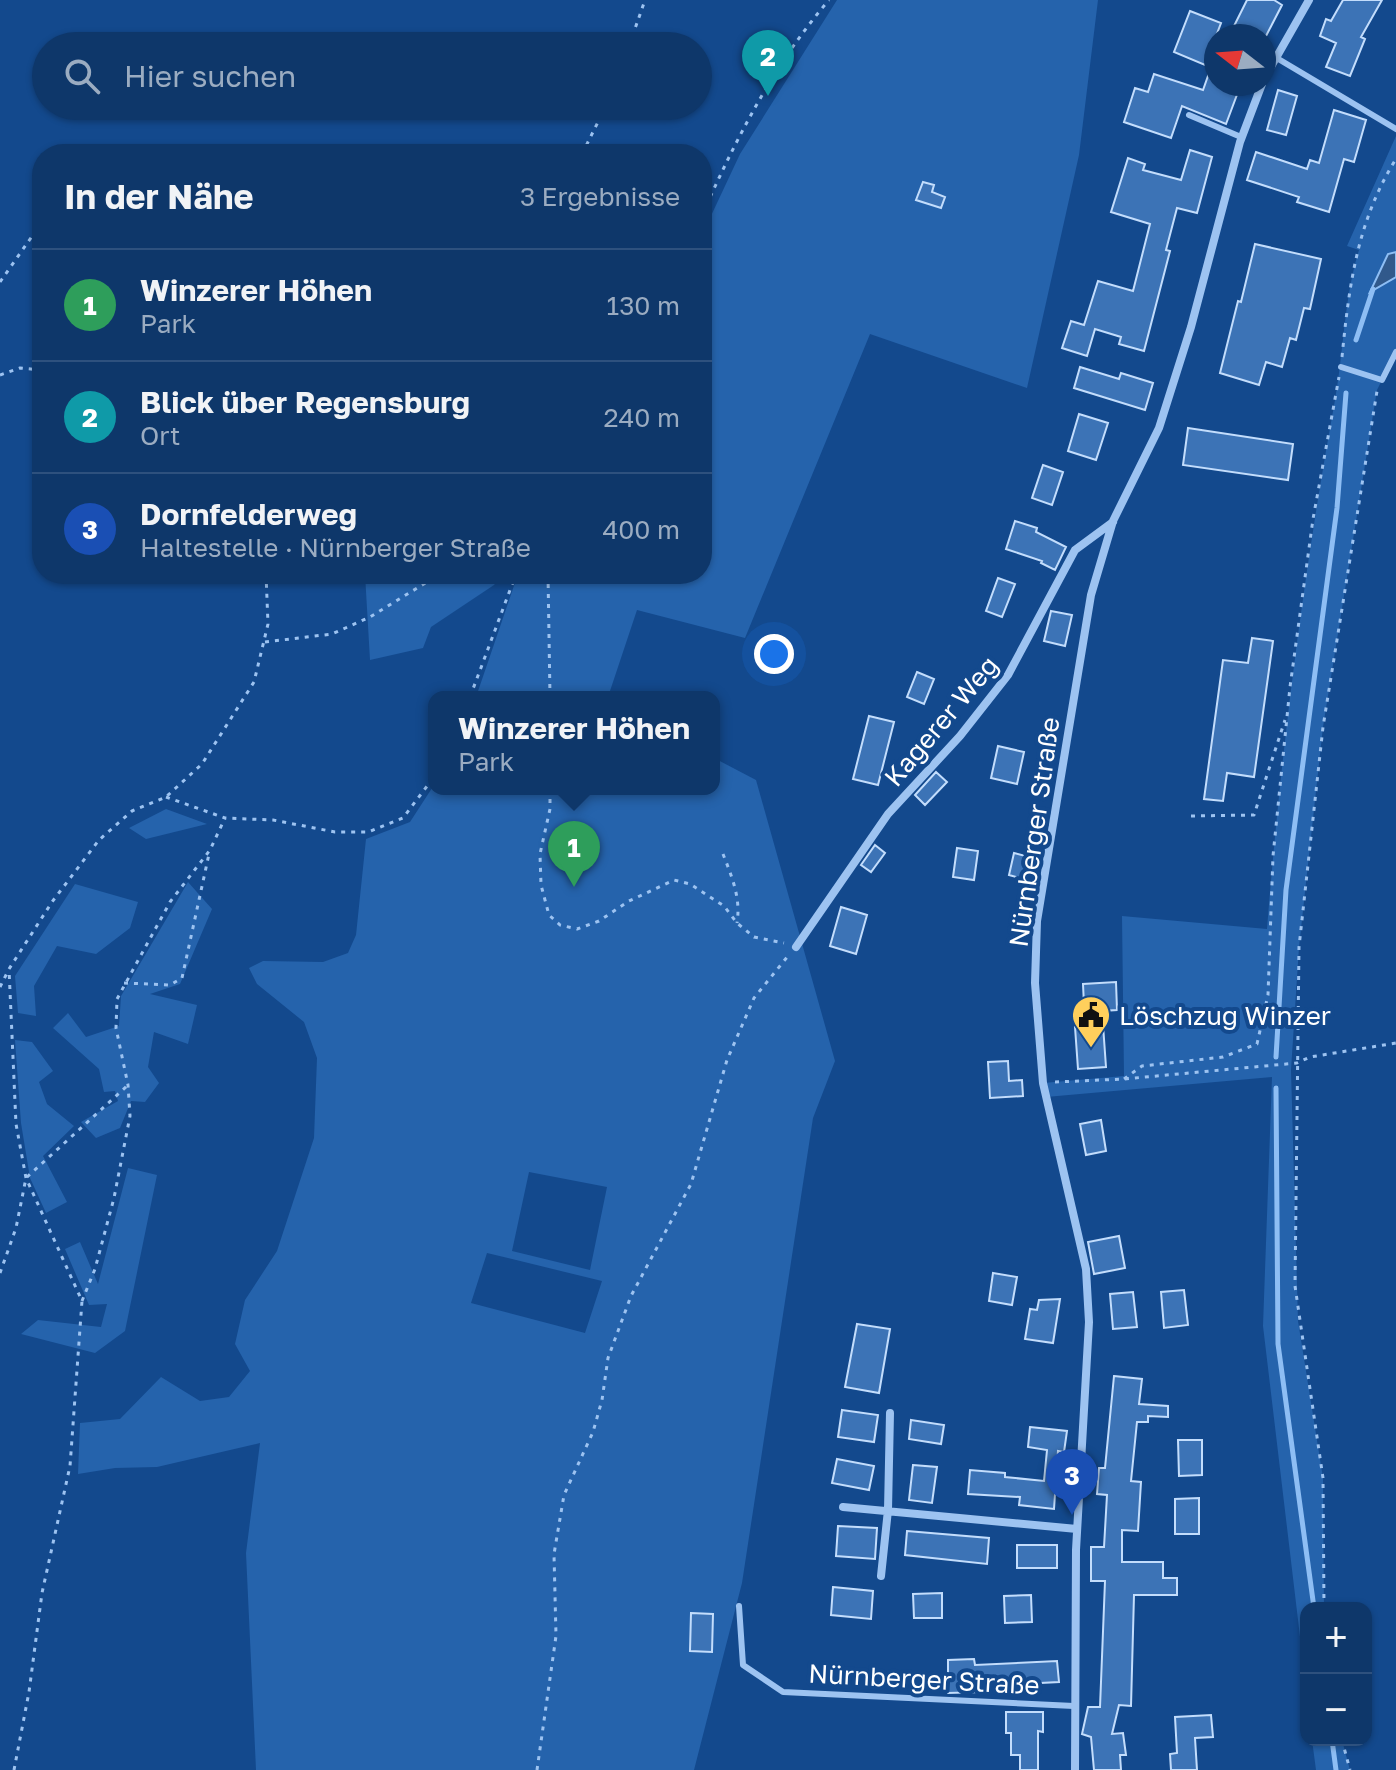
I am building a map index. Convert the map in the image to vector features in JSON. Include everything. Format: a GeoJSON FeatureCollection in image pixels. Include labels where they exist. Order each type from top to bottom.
{"type":"FeatureCollection","features":[{"type":"Feature","properties":{"kind":"street","name":"Nürnberger Straße"},"geometry":{"type":"LineString","coordinates":[[1276,55],[1309,0]]}},
{"type":"Feature","properties":{"kind":"street","name":"Nürnberger Straße"},"geometry":{"type":"LineString","coordinates":[[1075,1770],[1077,1529],[1089,1322],[1086,1269],[1043,1083],[1035,983],[1037,921],[1091,595],[1113,521],[1159,428],[1191,327],[1241,137],[1256,96]]}},
{"type":"Feature","properties":{"kind":"street","name":"Kagerer Weg"},"geometry":{"type":"LineString","coordinates":[[796,947],[888,814],[960,736],[1008,675],[1075,550],[1113,521]]}},
{"type":"Feature","properties":{"kind":"street"},"geometry":{"type":"LineString","coordinates":[[881,1576],[888,1510],[890,1413]]}},
{"type":"Feature","properties":{"kind":"street"},"geometry":{"type":"LineString","coordinates":[[843,1507],[1077,1529]]}},
{"type":"Feature","properties":{"kind":"lane"},"geometry":{"type":"LineString","coordinates":[[1276,58],[1396,129]]}},
{"type":"Feature","properties":{"kind":"lane"},"geometry":{"type":"LineString","coordinates":[[1189,115],[1241,137]]}},
{"type":"Feature","properties":{"kind":"lane"},"geometry":{"type":"LineString","coordinates":[[1341,367],[1382,380],[1396,352]]}},
{"type":"Feature","properties":{"kind":"lane","name":"Nürnberger Straße"},"geometry":{"type":"LineString","coordinates":[[739,1606],[743,1665],[783,1692],[1074,1706]]}},
{"type":"Feature","properties":{"kind":"path"},"geometry":{"type":"LineString","coordinates":[[634,0],[642,5]]}},
{"type":"Feature","properties":{"kind":"path"},"geometry":{"type":"LineString","coordinates":[[633,32],[645,0]]}},
{"type":"Feature","properties":{"kind":"path"},"geometry":{"type":"LineString","coordinates":[[712,195],[765,87],[829,0]]}},
{"type":"Feature","properties":{"kind":"path"},"geometry":{"type":"LineString","coordinates":[[587,144],[599,120]]}},
{"type":"Feature","properties":{"kind":"path"},"geometry":{"type":"LineString","coordinates":[[1124,1079],[1142,1066],[1223,1057],[1257,1044],[1268,995],[1273,856],[1288,713],[1313,519],[1341,367],[1350,278],[1377,189],[1396,159]]}},
{"type":"Feature","properties":{"kind":"path"},"geometry":{"type":"LineString","coordinates":[[0,282],[32,236]]}},
{"type":"Feature","properties":{"kind":"path"},"geometry":{"type":"LineString","coordinates":[[0,375],[20,368],[32,369]]}},
{"type":"Feature","properties":{"kind":"path"},"geometry":{"type":"LineString","coordinates":[[1324,1602],[1323,1478],[1295,1286],[1299,947],[1323,727],[1364,459],[1377,390],[1382,380]]}},
{"type":"Feature","properties":{"kind":"path"},"geometry":{"type":"LineString","coordinates":[[0,987],[52,902],[99,840],[132,811],[166,797],[202,764],[216,743],[254,682],[268,624],[266,584]]}},
{"type":"Feature","properties":{"kind":"path"},"geometry":{"type":"LineString","coordinates":[[265,642],[332,634],[370,617],[424,584]]}},
{"type":"Feature","properties":{"kind":"path"},"geometry":{"type":"LineString","coordinates":[[472,691],[512,584]]}},
{"type":"Feature","properties":{"kind":"path"},"geometry":{"type":"LineString","coordinates":[[548,584],[550,691]]}},
{"type":"Feature","properties":{"kind":"path"},"geometry":{"type":"LineString","coordinates":[[1191,816],[1254,815],[1288,713]]}},
{"type":"Feature","properties":{"kind":"path"},"geometry":{"type":"LineString","coordinates":[[166,797],[225,818],[273,820],[335,832],[368,832],[403,818],[428,785]]}},
{"type":"Feature","properties":{"kind":"path"},"geometry":{"type":"LineString","coordinates":[[537,1770],[556,1636],[554,1554],[564,1495],[593,1432],[602,1400],[608,1358],[631,1296],[691,1184],[733,1048],[754,998],[796,947],[754,937],[737,923],[724,906],[690,884],[674,880],[629,901],[599,921],[577,929],[560,925],[549,915],[541,885],[540,854],[550,795]]}},
{"type":"Feature","properties":{"kind":"path"},"geometry":{"type":"LineString","coordinates":[[14,1770],[29,1692],[42,1593],[70,1466],[82,1301],[95,1269],[114,1198],[130,1116],[128,1085],[116,1028],[117,999],[170,902],[210,850],[225,818]]}},
{"type":"Feature","properties":{"kind":"path"},"geometry":{"type":"LineString","coordinates":[[124,983],[170,985],[182,978],[210,850]]}},
{"type":"Feature","properties":{"kind":"path"},"geometry":{"type":"LineString","coordinates":[[723,854],[739,907],[737,923]]}},
{"type":"Feature","properties":{"kind":"path"},"geometry":{"type":"LineString","coordinates":[[9,969],[16,1124],[26,1178],[82,1301]]}},
{"type":"Feature","properties":{"kind":"path"},"geometry":{"type":"LineString","coordinates":[[1043,1083],[1297,1063],[1310,1057],[1396,1043]]}},
{"type":"Feature","properties":{"kind":"path"},"geometry":{"type":"LineString","coordinates":[[0,1273],[16,1228],[26,1178],[128,1085]]}},
{"type":"Feature","properties":{"kind":"path"},"geometry":{"type":"LineString","coordinates":[[1344,1746],[1350,1770]]}},
{"type":"Feature","properties":{"kind":"shaded area"},"geometry":{"type":"Polygon","coordinates":[[[837,0],[1098,0],[1079,155],[1027,388],[870,334],[745,638],[637,610],[610,691],[478,691],[515,584],[712,584],[712,214],[740,154],[837,0]]]}},
{"type":"Feature","properties":{"kind":"shaded area"},"geometry":{"type":"Polygon","coordinates":[[[1396,136],[1396,352],[1377,390],[1323,727],[1299,947],[1291,1070],[1298,1321],[1323,1478],[1324,1602],[1300,1602],[1300,1637],[1263,1326],[1272,1077],[1046,1097],[1043,1083],[1124,1076],[1122,916],[1267,929],[1286,730],[1303,597],[1350,287],[1359,250],[1347,246],[1396,136]]]}},
{"type":"Feature","properties":{"kind":"shaded area"},"geometry":{"type":"Polygon","coordinates":[[[1396,252],[1396,277],[1370,292],[1388,254],[1396,252]]]}},
{"type":"Feature","properties":{"kind":"shaded area"},"geometry":{"type":"Polygon","coordinates":[[[366,584],[495,584],[431,627],[423,648],[370,660],[366,584]]]}},
{"type":"Feature","properties":{"kind":"shaded area"},"geometry":{"type":"Polygon","coordinates":[[[720,761],[756,780],[835,1061],[813,1118],[742,1583],[694,1770],[256,1770],[246,1553],[260,1443],[157,1467],[115,1468],[78,1474],[80,1423],[120,1419],[161,1377],[200,1401],[229,1397],[250,1371],[235,1344],[245,1300],[277,1251],[314,1138],[317,1058],[304,1022],[257,984],[249,968],[263,961],[323,962],[348,953],[356,935],[366,839],[410,822],[428,794],[720,795],[720,761]],[[529,1172],[512,1251],[590,1270],[607,1187],[529,1172]],[[487,1253],[471,1303],[585,1333],[602,1281],[487,1253]]]}},
{"type":"Feature","properties":{"kind":"shaded area"},"geometry":{"type":"Polygon","coordinates":[[[166,809],[207,824],[146,839],[129,828],[166,809]]]}},
{"type":"Feature","properties":{"kind":"shaded area"},"geometry":{"type":"Polygon","coordinates":[[[188,882],[212,909],[180,984],[150,994],[197,1005],[188,1044],[154,1032],[148,1067],[159,1083],[145,1102],[131,1101],[120,1128],[96,1138],[81,1122],[118,1101],[115,1091],[104,1092],[99,1069],[53,1028],[68,1013],[86,1037],[119,1026],[121,996],[188,882]]]}},
{"type":"Feature","properties":{"kind":"shaded area"},"geometry":{"type":"Polygon","coordinates":[[[75,884],[138,902],[130,928],[96,954],[57,946],[34,986],[36,1016],[18,1013],[15,976],[75,884]]]}},
{"type":"Feature","properties":{"kind":"shaded area"},"geometry":{"type":"Polygon","coordinates":[[[15,1040],[32,1042],[53,1071],[39,1082],[47,1104],[74,1126],[43,1156],[67,1202],[46,1213],[30,1178],[21,1123],[15,1040]]]}},
{"type":"Feature","properties":{"kind":"shaded area"},"geometry":{"type":"Polygon","coordinates":[[[128,1168],[157,1175],[125,1331],[95,1353],[21,1334],[38,1320],[101,1327],[107,1304],[89,1305],[65,1249],[80,1242],[98,1284],[128,1168]]]}},
{"type":"Feature","properties":{"kind":"shaded area"},"geometry":{"type":"Polygon","coordinates":[[[1313,1746],[1344,1746],[1350,1770],[1316,1770],[1313,1746]]]}},
{"type":"Feature","properties":{"kind":"building"},"geometry":{"type":"Polygon","coordinates":[[[1247,0],[1274,0],[1282,5],[1272,24],[1235,24],[1247,0]]]}},
{"type":"Feature","properties":{"kind":"building"},"geometry":{"type":"Polygon","coordinates":[[[1343,0],[1382,0],[1361,37],[1365,39],[1350,76],[1326,67],[1336,43],[1320,36],[1326,19],[1331,21],[1343,0]]]}},
{"type":"Feature","properties":{"kind":"building"},"geometry":{"type":"Polygon","coordinates":[[[1190,11],[1221,23],[1204,24],[1204,65],[1174,52],[1190,11]]]}},
{"type":"Feature","properties":{"kind":"building"},"geometry":{"type":"Polygon","coordinates":[[[1154,74],[1203,90],[1204,87],[1204,96],[1236,96],[1226,124],[1182,106],[1171,138],[1124,122],[1135,88],[1148,92],[1154,74]]]}},
{"type":"Feature","properties":{"kind":"building"},"geometry":{"type":"Polygon","coordinates":[[[1278,90],[1297,96],[1286,135],[1267,130],[1278,90]]]}},
{"type":"Feature","properties":{"kind":"building"},"geometry":{"type":"Polygon","coordinates":[[[1334,110],[1366,120],[1354,162],[1344,159],[1329,212],[1297,202],[1299,197],[1247,180],[1256,152],[1307,169],[1310,160],[1319,163],[1334,110]]]}},
{"type":"Feature","properties":{"kind":"building"},"geometry":{"type":"Polygon","coordinates":[[[1190,150],[1212,157],[1197,213],[1177,208],[1166,250],[1170,251],[1144,351],[1119,344],[1121,337],[1095,329],[1087,356],[1062,348],[1071,321],[1084,325],[1098,281],[1133,291],[1150,224],[1111,212],[1128,158],[1145,164],[1143,170],[1181,180],[1190,150]]]}},
{"type":"Feature","properties":{"kind":"building"},"geometry":{"type":"Polygon","coordinates":[[[923,182],[934,185],[932,192],[945,197],[941,208],[916,200],[923,182]]]}},
{"type":"Feature","properties":{"kind":"building"},"geometry":{"type":"Polygon","coordinates":[[[1255,244],[1321,259],[1310,309],[1304,308],[1296,340],[1290,338],[1282,367],[1266,362],[1259,385],[1220,373],[1255,244]]]}},
{"type":"Feature","properties":{"kind":"building"},"geometry":{"type":"Polygon","coordinates":[[[1080,367],[1119,379],[1121,373],[1153,383],[1145,410],[1074,388],[1080,367]]]}},
{"type":"Feature","properties":{"kind":"building"},"geometry":{"type":"Polygon","coordinates":[[[1079,414],[1108,423],[1096,460],[1068,451],[1079,414]]]}},
{"type":"Feature","properties":{"kind":"building"},"geometry":{"type":"Polygon","coordinates":[[[1188,428],[1293,444],[1288,480],[1183,465],[1188,428]]]}},
{"type":"Feature","properties":{"kind":"building"},"geometry":{"type":"Polygon","coordinates":[[[1043,465],[1063,472],[1052,505],[1032,498],[1043,465]]]}},
{"type":"Feature","properties":{"kind":"building"},"geometry":{"type":"Polygon","coordinates":[[[1015,521],[1037,528],[1036,532],[1066,547],[1055,570],[1042,561],[1006,549],[1015,521]]]}},
{"type":"Feature","properties":{"kind":"building"},"geometry":{"type":"Polygon","coordinates":[[[998,578],[1015,584],[1002,617],[986,611],[998,578]]]}},
{"type":"Feature","properties":{"kind":"building"},"geometry":{"type":"Polygon","coordinates":[[[1051,611],[1072,615],[1065,646],[1044,641],[1051,611]]]}},
{"type":"Feature","properties":{"kind":"building"},"geometry":{"type":"Polygon","coordinates":[[[1252,638],[1273,641],[1254,777],[1227,773],[1223,801],[1204,799],[1223,660],[1248,663],[1252,638]]]}},
{"type":"Feature","properties":{"kind":"building"},"geometry":{"type":"Polygon","coordinates":[[[917,672],[934,679],[924,704],[907,697],[917,672]]]}},
{"type":"Feature","properties":{"kind":"building"},"geometry":{"type":"Polygon","coordinates":[[[869,716],[894,722],[878,785],[853,779],[869,716]]]}},
{"type":"Feature","properties":{"kind":"building"},"geometry":{"type":"Polygon","coordinates":[[[998,746],[1024,752],[1017,784],[991,778],[998,746]]]}},
{"type":"Feature","properties":{"kind":"building"},"geometry":{"type":"Polygon","coordinates":[[[936,772],[947,782],[925,805],[915,795],[936,772]]]}},
{"type":"Feature","properties":{"kind":"building"},"geometry":{"type":"Polygon","coordinates":[[[875,845],[885,853],[871,872],[861,865],[875,845]]]}},
{"type":"Feature","properties":{"kind":"building"},"geometry":{"type":"Polygon","coordinates":[[[957,848],[978,851],[974,880],[953,877],[957,848]]]}},
{"type":"Feature","properties":{"kind":"building"},"geometry":{"type":"Polygon","coordinates":[[[1014,853],[1029,857],[1023,879],[1009,875],[1014,853]]]}},
{"type":"Feature","properties":{"kind":"building"},"geometry":{"type":"Polygon","coordinates":[[[841,907],[867,915],[856,954],[830,946],[841,907]]]}},
{"type":"Feature","properties":{"kind":"building"},"geometry":{"type":"Polygon","coordinates":[[[1116,982],[1117,1010],[1102,1011],[1106,1067],[1078,1069],[1075,1027],[1085,1026],[1083,984],[1116,982]]]}},
{"type":"Feature","properties":{"kind":"building"},"geometry":{"type":"Polygon","coordinates":[[[1008,1061],[1009,1081],[1022,1080],[1023,1096],[990,1098],[988,1062],[1008,1061]]]}},
{"type":"Feature","properties":{"kind":"building"},"geometry":{"type":"Polygon","coordinates":[[[1101,1120],[1106,1151],[1086,1155],[1080,1124],[1101,1120]]]}},
{"type":"Feature","properties":{"kind":"building"},"geometry":{"type":"Polygon","coordinates":[[[1119,1236],[1125,1268],[1094,1274],[1088,1242],[1119,1236]]]}},
{"type":"Feature","properties":{"kind":"building"},"geometry":{"type":"Polygon","coordinates":[[[993,1273],[1017,1277],[1012,1305],[989,1301],[993,1273]]]}},
{"type":"Feature","properties":{"kind":"building"},"geometry":{"type":"Polygon","coordinates":[[[1184,1290],[1188,1325],[1164,1328],[1161,1292],[1184,1290]]]}},
{"type":"Feature","properties":{"kind":"building"},"geometry":{"type":"Polygon","coordinates":[[[1133,1292],[1137,1327],[1113,1329],[1110,1294],[1133,1292]]]}},
{"type":"Feature","properties":{"kind":"building"},"geometry":{"type":"Polygon","coordinates":[[[1060,1299],[1053,1343],[1025,1339],[1030,1309],[1037,1310],[1039,1300],[1060,1299]]]}},
{"type":"Feature","properties":{"kind":"building"},"geometry":{"type":"Polygon","coordinates":[[[857,1324],[890,1329],[879,1393],[845,1387],[857,1324]]]}},
{"type":"Feature","properties":{"kind":"building"},"geometry":{"type":"Polygon","coordinates":[[[1114,1376],[1142,1379],[1139,1404],[1168,1406],[1168,1417],[1148,1416],[1148,1422],[1137,1422],[1131,1481],[1141,1482],[1138,1531],[1122,1530],[1122,1562],[1163,1562],[1163,1578],[1177,1578],[1177,1595],[1134,1595],[1131,1706],[1119,1705],[1112,1734],[1123,1733],[1126,1755],[1120,1755],[1121,1770],[1094,1770],[1091,1737],[1082,1734],[1088,1707],[1100,1707],[1105,1581],[1091,1581],[1091,1547],[1104,1547],[1107,1495],[1097,1494],[1099,1468],[1105,1468],[1114,1376]]]}},
{"type":"Feature","properties":{"kind":"building"},"geometry":{"type":"Polygon","coordinates":[[[842,1410],[878,1415],[874,1442],[838,1437],[842,1410]]]}},
{"type":"Feature","properties":{"kind":"building"},"geometry":{"type":"Polygon","coordinates":[[[911,1420],[944,1425],[941,1444],[909,1439],[911,1420]]]}},
{"type":"Feature","properties":{"kind":"building"},"geometry":{"type":"Polygon","coordinates":[[[1030,1427],[1067,1431],[1064,1452],[1058,1451],[1054,1509],[1019,1505],[1020,1497],[968,1494],[970,1470],[1044,1481],[1047,1450],[1028,1447],[1030,1427]]]}},
{"type":"Feature","properties":{"kind":"building"},"geometry":{"type":"Polygon","coordinates":[[[1178,1440],[1202,1440],[1202,1475],[1179,1476],[1178,1440]]]}},
{"type":"Feature","properties":{"kind":"building"},"geometry":{"type":"Polygon","coordinates":[[[837,1459],[874,1466],[869,1490],[832,1483],[837,1459]]]}},
{"type":"Feature","properties":{"kind":"building"},"geometry":{"type":"Polygon","coordinates":[[[913,1465],[937,1467],[932,1503],[909,1500],[913,1465]]]}},
{"type":"Feature","properties":{"kind":"building"},"geometry":{"type":"Polygon","coordinates":[[[1199,1498],[1199,1534],[1175,1534],[1175,1499],[1199,1498]]]}},
{"type":"Feature","properties":{"kind":"building"},"geometry":{"type":"Polygon","coordinates":[[[838,1526],[877,1528],[875,1559],[836,1556],[838,1526]]]}},
{"type":"Feature","properties":{"kind":"building"},"geometry":{"type":"Polygon","coordinates":[[[907,1531],[989,1538],[987,1564],[905,1555],[907,1531]]]}},
{"type":"Feature","properties":{"kind":"building"},"geometry":{"type":"Polygon","coordinates":[[[1017,1545],[1057,1545],[1057,1568],[1017,1568],[1017,1545]]]}},
{"type":"Feature","properties":{"kind":"building"},"geometry":{"type":"Polygon","coordinates":[[[833,1587],[873,1591],[871,1619],[831,1615],[833,1587]]]}},
{"type":"Feature","properties":{"kind":"building"},"geometry":{"type":"Polygon","coordinates":[[[942,1593],[942,1618],[914,1618],[913,1594],[942,1593]]]}},
{"type":"Feature","properties":{"kind":"building"},"geometry":{"type":"Polygon","coordinates":[[[1031,1595],[1032,1622],[1005,1623],[1004,1596],[1031,1595]]]}},
{"type":"Feature","properties":{"kind":"building"},"geometry":{"type":"Polygon","coordinates":[[[691,1613],[713,1614],[712,1652],[690,1651],[691,1613]]]}},
{"type":"Feature","properties":{"kind":"building"},"geometry":{"type":"Polygon","coordinates":[[[974,1659],[975,1665],[1057,1661],[1059,1682],[983,1686],[983,1692],[948,1693],[948,1660],[974,1659]]]}},
{"type":"Feature","properties":{"kind":"building"},"geometry":{"type":"Polygon","coordinates":[[[1006,1712],[1043,1712],[1043,1732],[1038,1731],[1038,1770],[1020,1770],[1020,1755],[1011,1755],[1011,1733],[1006,1733],[1006,1712]]]}},
{"type":"Feature","properties":{"kind":"building"},"geometry":{"type":"Polygon","coordinates":[[[1211,1715],[1213,1737],[1195,1738],[1197,1770],[1171,1770],[1170,1754],[1177,1753],[1175,1717],[1211,1715]]]}},
{"type":"Feature","properties":{"kind":"waterway"},"geometry":{"type":"LineString","coordinates":[[1356,340],[1373,289]]}},
{"type":"Feature","properties":{"kind":"waterway"},"geometry":{"type":"LineString","coordinates":[[1276,1057],[1286,890],[1337,508],[1346,393]]}},
{"type":"Feature","properties":{"kind":"waterway"},"geometry":{"type":"LineString","coordinates":[[1276,1088],[1278,1344],[1313,1602]]}},
{"type":"Feature","properties":{"kind":"waterway"},"geometry":{"type":"LineString","coordinates":[[1333,1746],[1336,1770]]}},
{"type":"Feature","properties":{"kind":"place","name":"Blick über Regensburg"},"geometry":{"type":"Point","coordinates":[768,96]}},
{"type":"Feature","properties":{"kind":"place","name":"Winzerer Höhen"},"geometry":{"type":"Point","coordinates":[574,887]}},
{"type":"Feature","properties":{"kind":"place","name":"Löschzug Winzer"},"geometry":{"type":"Point","coordinates":[1091,1049]}},
{"type":"Feature","properties":{"kind":"place","name":"Dornfelderweg"},"geometry":{"type":"Point","coordinates":[1072,1515]}}]}
